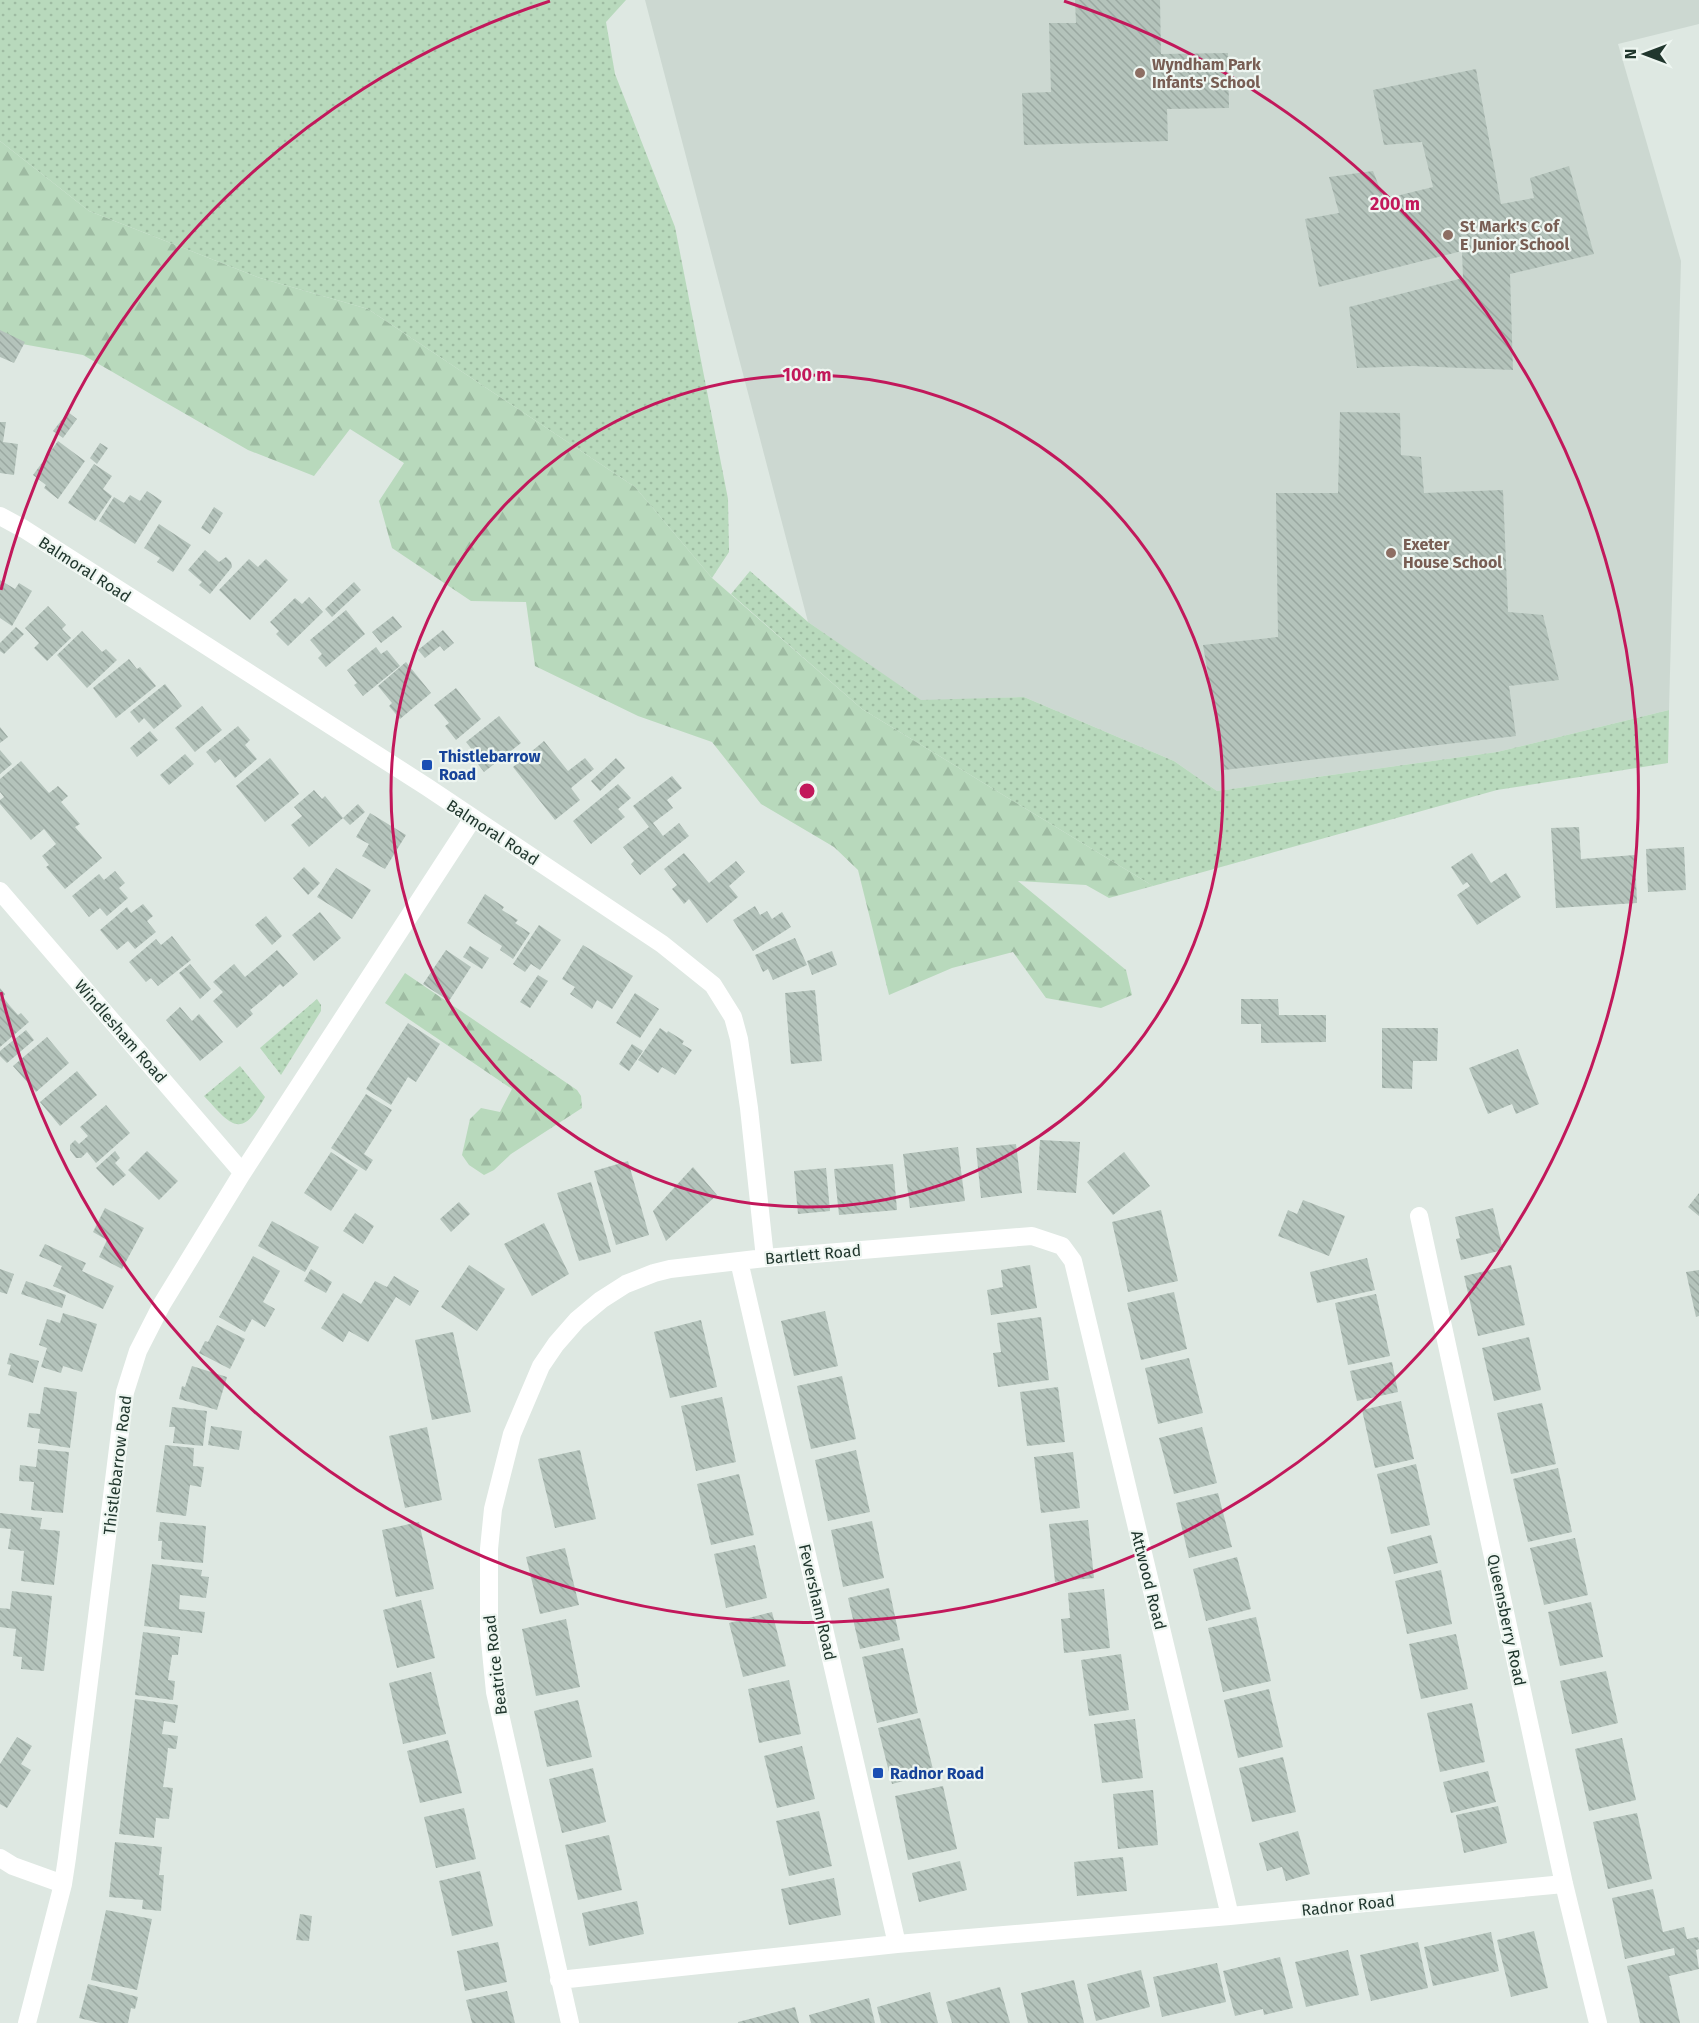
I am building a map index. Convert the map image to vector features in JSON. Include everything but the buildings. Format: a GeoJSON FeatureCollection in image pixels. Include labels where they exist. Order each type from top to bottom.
{"type":"FeatureCollection","features":[{"type":"Feature","properties":{"kind":"street","name":"Balmoral Road"},"geometry":{"type":"LineString","coordinates":[[0,516],[24,529],[473,818],[662,944],[713,985],[733,1017],[744,1065],[765,1258]]}},
{"type":"Feature","properties":{"kind":"street","name":"Thistlebarrow Road"},"geometry":{"type":"LineString","coordinates":[[27,2023],[63,1884],[125,1392],[138,1351],[157,1313],[242,1172],[473,818]]}},
{"type":"Feature","properties":{"kind":"street","name":"Windlesham Road"},"geometry":{"type":"LineString","coordinates":[[0,891],[242,1172]]}},
{"type":"Feature","properties":{"kind":"street","name":"Queensberry Road"},"geometry":{"type":"LineString","coordinates":[[1419,1216],[1564,1884],[1598,2023]]}},
{"type":"Feature","properties":{"kind":"street","name":"Bartlett Road"},"geometry":{"type":"LineString","coordinates":[[577,1320],[601,1300],[626,1284],[654,1273],[765,1258],[1032,1236],[1062,1246]]}},
{"type":"Feature","properties":{"kind":"street","name":"Attwood Road"},"geometry":{"type":"LineString","coordinates":[[1062,1246],[1073,1261],[1230,1916]]}},
{"type":"Feature","properties":{"kind":"street","name":"Feversham Road"},"geometry":{"type":"LineString","coordinates":[[739,1261],[897,1944]]}},
{"type":"Feature","properties":{"kind":"street","name":"Beatrice Road"},"geometry":{"type":"LineString","coordinates":[[570,2023],[495,1692],[489,1631],[488,1571],[493,1509],[512,1434],[541,1366],[577,1320]]}},
{"type":"Feature","properties":{"kind":"street"},"geometry":{"type":"LineString","coordinates":[[0,1858],[13,1866],[63,1884]]}},
{"type":"Feature","properties":{"kind":"street","name":"Radnor Road"},"geometry":{"type":"LineString","coordinates":[[559,1980],[897,1944],[1230,1916],[1564,1884]]}},
{"type":"Feature","properties":{"kind":"shaded area"},"geometry":{"type":"Polygon","coordinates":[[[645,0],[1699,0],[1699,24],[1618,44],[1681,261],[1669,710],[1497,752],[1217,791],[1174,761],[1024,697],[921,701],[808,622],[645,0]]]}},
{"type":"Feature","properties":{"kind":"green space"},"geometry":{"type":"Polygon","coordinates":[[[0,0],[626,0],[606,22],[615,74],[675,227],[728,499],[729,552],[712,578],[635,487],[368,309],[260,278],[89,211],[0,141],[0,0]]]}},
{"type":"Feature","properties":{"kind":"green space"},"geometry":{"type":"Polygon","coordinates":[[[0,141],[89,211],[260,278],[368,309],[635,487],[712,578],[862,709],[1153,886],[1109,898],[1086,885],[1018,881],[1126,970],[1132,995],[1101,1008],[1046,998],[1013,952],[952,968],[889,995],[858,870],[834,847],[761,804],[712,742],[638,716],[535,666],[526,602],[471,601],[392,548],[379,501],[404,463],[350,429],[314,476],[248,450],[83,355],[0,340],[0,141]]]}},
{"type":"Feature","properties":{"kind":"green space"},"geometry":{"type":"Polygon","coordinates":[[[750,571],[808,622],[921,700],[1024,697],[1174,761],[1217,791],[1497,752],[1669,710],[1668,763],[1497,790],[1153,886],[862,709],[731,594],[750,571]]]}},
{"type":"Feature","properties":{"kind":"green space"},"geometry":{"type":"Polygon","coordinates":[[[405,973],[577,1090],[581,1096],[582,1108],[511,1154],[494,1170],[484,1175],[469,1165],[462,1155],[470,1119],[481,1108],[500,1112],[512,1089],[385,1003],[405,973]]]}},
{"type":"Feature","properties":{"kind":"green space"},"geometry":{"type":"Polygon","coordinates":[[[317,999],[321,1005],[321,1011],[281,1075],[260,1048],[317,999]]]}},
{"type":"Feature","properties":{"kind":"green space"},"geometry":{"type":"Polygon","coordinates":[[[240,1066],[265,1097],[249,1119],[242,1124],[236,1124],[222,1115],[204,1096],[240,1066]]]}},
{"type":"Feature","properties":{"kind":"place","name":"Wyndham Park Infants' School"},"geometry":{"type":"Point","coordinates":[1140,73]}},
{"type":"Feature","properties":{"kind":"place","name":"St Mark's C of E Junior School"},"geometry":{"type":"Point","coordinates":[1448,235]}},
{"type":"Feature","properties":{"kind":"place","name":"Exeter House School"},"geometry":{"type":"Point","coordinates":[1391,553]}},
{"type":"Feature","properties":{"kind":"place","name":"Thistlebarrow Road"},"geometry":{"type":"Point","coordinates":[427,765]}},
{"type":"Feature","properties":{"kind":"place","name":"Radnor Road"},"geometry":{"type":"Point","coordinates":[878,1773]}}]}
